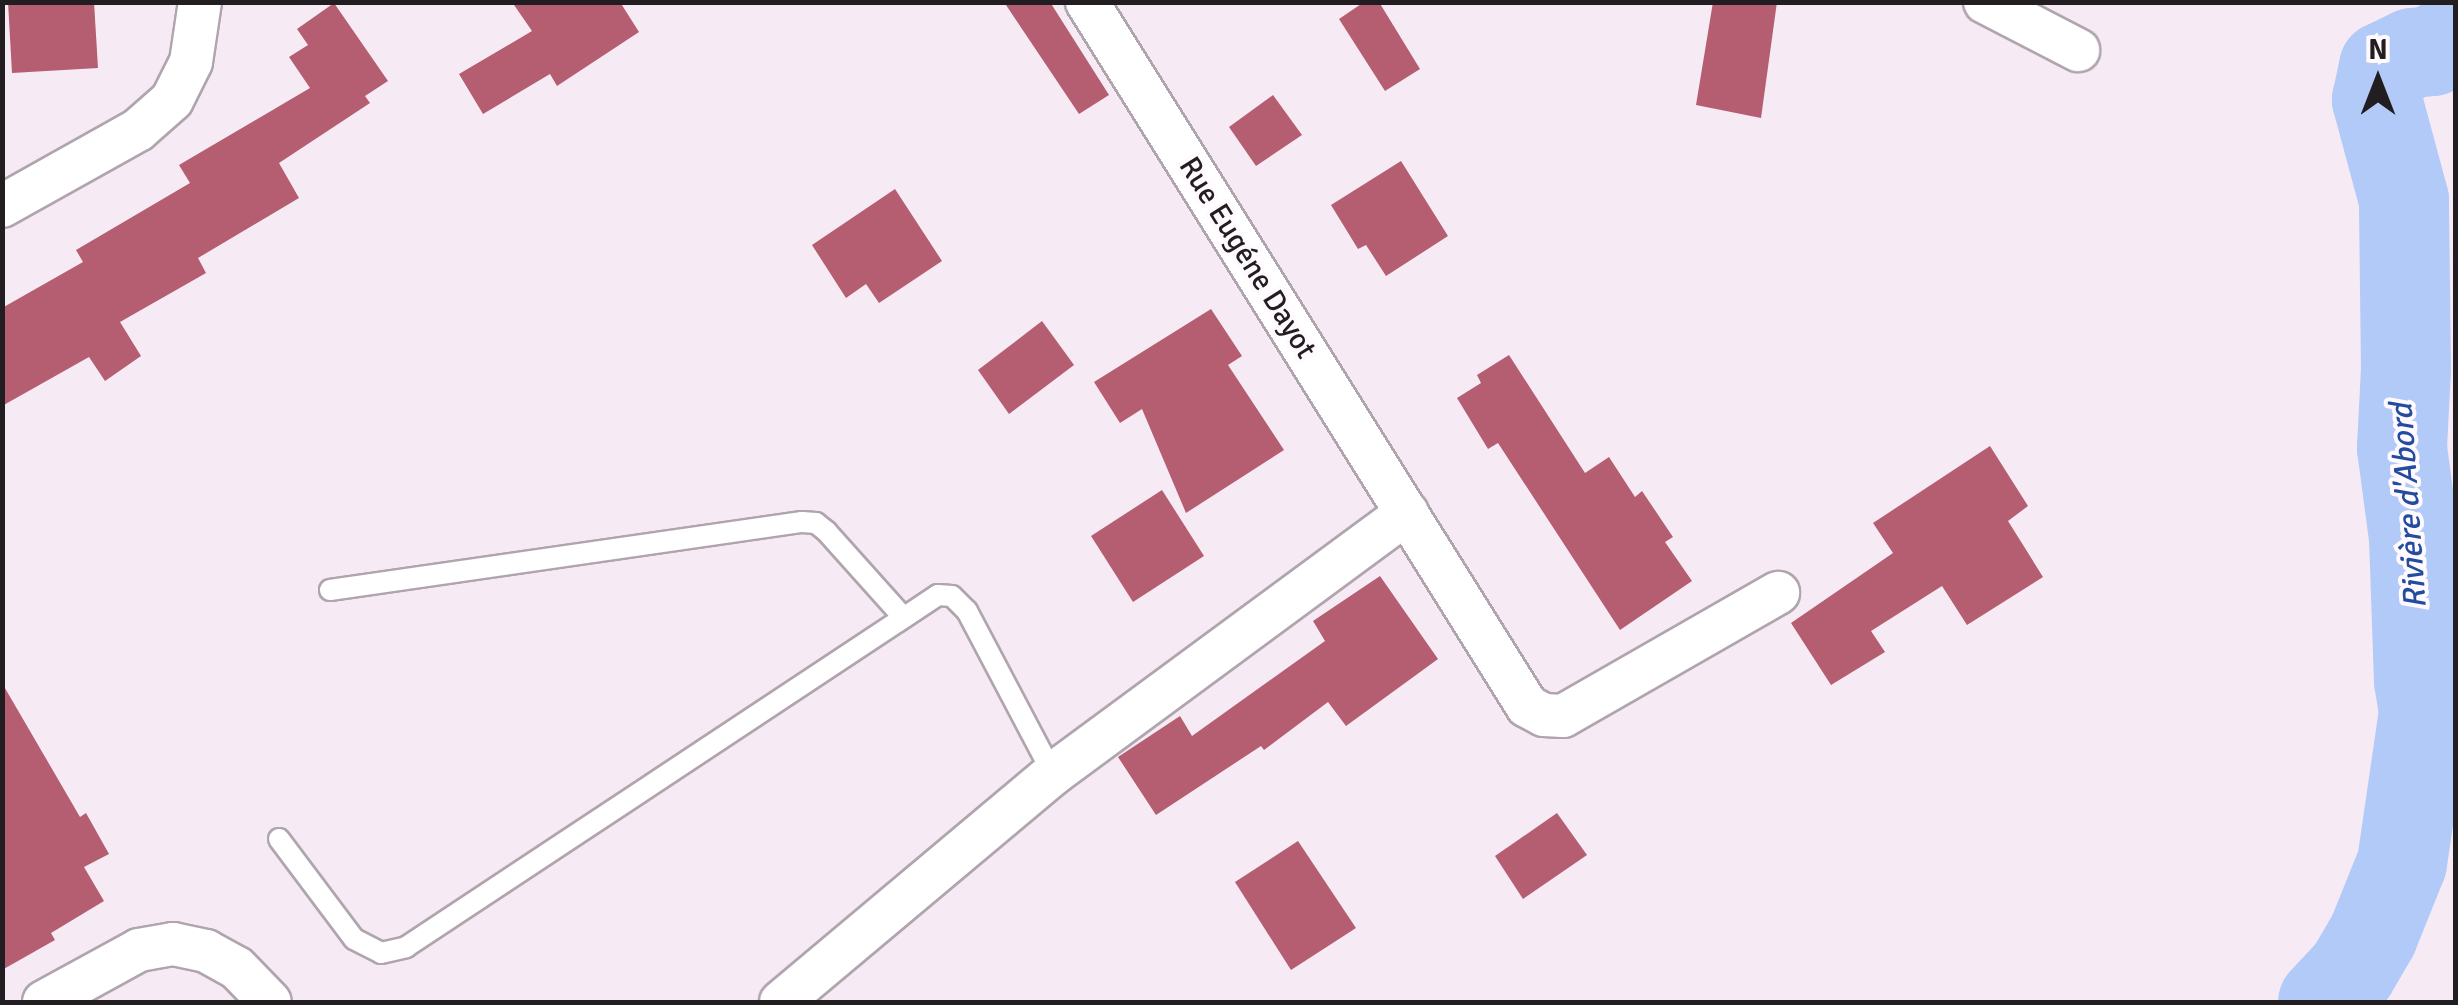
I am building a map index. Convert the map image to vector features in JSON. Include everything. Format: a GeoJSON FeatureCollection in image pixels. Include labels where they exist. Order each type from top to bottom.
{"type":"FeatureCollection","features":[{"type":"Feature","properties":{"kind":"street"},"geometry":{"type":"LineString","coordinates":[[2,206],[138,130],[172,100],[191,62],[200,2]]}},
{"type":"Feature","properties":{"kind":"street","name":"Rue Eugéne Dayot"},"geometry":{"type":"LineString","coordinates":[[1087,2],[1526,706],[1544,715],[1563,716],[1778,593]]}},
{"type":"Feature","properties":{"kind":"street"},"geometry":{"type":"LineString","coordinates":[[1985,2],[2078,50]]}},
{"type":"Feature","properties":{"kind":"street"},"geometry":{"type":"LineString","coordinates":[[782,1002],[1053,774],[1407,513]]}},
{"type":"Feature","properties":{"kind":"street"},"geometry":{"type":"LineString","coordinates":[[44,1002],[139,950],[173,944],[206,951],[237,968],[270,1002]]}},
{"type":"Feature","properties":{"kind":"lane"},"geometry":{"type":"LineString","coordinates":[[330,590],[802,522],[816,523],[826,532],[902,616]]}},
{"type":"Feature","properties":{"kind":"lane"},"geometry":{"type":"LineString","coordinates":[[279,839],[354,939],[381,953],[406,947],[938,595],[952,596],[967,612],[1053,774]]}},
{"type":"Feature","properties":{"kind":"building"},"geometry":{"type":"Polygon","coordinates":[[[8,2],[94,2],[98,68],[12,73],[8,2]]]}},
{"type":"Feature","properties":{"kind":"building"},"geometry":{"type":"Polygon","coordinates":[[[512,2],[620,2],[639,32],[557,86],[550,74],[483,114],[459,74],[532,31],[512,2]]]}},
{"type":"Feature","properties":{"kind":"building"},"geometry":{"type":"Polygon","coordinates":[[[1004,2],[1050,2],[1109,95],[1079,114],[1004,2]]]}},
{"type":"Feature","properties":{"kind":"building"},"geometry":{"type":"Polygon","coordinates":[[[1364,2],[1379,2],[1420,69],[1385,91],[1339,19],[1364,2]]]}},
{"type":"Feature","properties":{"kind":"building"},"geometry":{"type":"Polygon","coordinates":[[[1713,2],[1777,2],[1761,118],[1696,105],[1713,2]]]}},
{"type":"Feature","properties":{"kind":"building"},"geometry":{"type":"Polygon","coordinates":[[[334,3],[388,81],[365,96],[370,103],[279,163],[299,198],[198,258],[206,273],[120,322],[141,356],[105,381],[89,357],[2,406],[2,308],[83,262],[76,250],[190,183],[179,165],[310,88],[289,57],[308,45],[297,29],[334,3]]]}},
{"type":"Feature","properties":{"kind":"building"},"geometry":{"type":"Polygon","coordinates":[[[1273,95],[1302,135],[1256,166],[1229,127],[1273,95]]]}},
{"type":"Feature","properties":{"kind":"building"},"geometry":{"type":"Polygon","coordinates":[[[1401,161],[1448,236],[1386,276],[1366,245],[1358,249],[1331,205],[1401,161]]]}},
{"type":"Feature","properties":{"kind":"building"},"geometry":{"type":"Polygon","coordinates":[[[895,189],[942,261],[879,303],[866,284],[846,298],[812,245],[895,189]]]}},
{"type":"Feature","properties":{"kind":"building"},"geometry":{"type":"Polygon","coordinates":[[[1211,309],[1242,356],[1228,365],[1284,450],[1186,513],[1142,409],[1120,423],[1094,382],[1211,309]]]}},
{"type":"Feature","properties":{"kind":"building"},"geometry":{"type":"Polygon","coordinates":[[[1042,321],[1074,365],[1009,414],[978,370],[1042,321]]]}},
{"type":"Feature","properties":{"kind":"building"},"geometry":{"type":"Polygon","coordinates":[[[1509,355],[1585,473],[1609,457],[1635,497],[1642,491],[1673,537],[1665,542],[1692,581],[1620,630],[1498,443],[1488,449],[1457,398],[1481,383],[1477,375],[1509,355]]]}},
{"type":"Feature","properties":{"kind":"building"},"geometry":{"type":"Polygon","coordinates":[[[1990,446],[2028,506],[2008,521],[2043,577],[1967,625],[1942,586],[1871,631],[1885,652],[1831,685],[1791,623],[1893,553],[1873,523],[1990,446]]]}},
{"type":"Feature","properties":{"kind":"building"},"geometry":{"type":"Polygon","coordinates":[[[1162,490],[1204,556],[1133,602],[1091,536],[1162,490]]]}},
{"type":"Feature","properties":{"kind":"building"},"geometry":{"type":"Polygon","coordinates":[[[1380,576],[1438,659],[1346,726],[1328,702],[1264,750],[1261,746],[1156,815],[1118,757],[1180,716],[1192,736],[1325,641],[1313,621],[1380,576]]]}},
{"type":"Feature","properties":{"kind":"building"},"geometry":{"type":"Polygon","coordinates":[[[2,683],[80,817],[86,813],[109,854],[84,867],[104,901],[51,933],[55,940],[2,970],[2,683]]]}},
{"type":"Feature","properties":{"kind":"building"},"geometry":{"type":"Polygon","coordinates":[[[1557,813],[1587,855],[1523,899],[1495,856],[1557,813]]]}},
{"type":"Feature","properties":{"kind":"building"},"geometry":{"type":"Polygon","coordinates":[[[1298,841],[1356,928],[1291,970],[1235,882],[1298,841]]]}},
{"type":"Feature","properties":{"kind":"waterway","name":"Rivière d'Abord"},"geometry":{"type":"LineString","coordinates":[[2323,1002],[2352,971],[2373,935],[2402,863],[2424,712],[2419,681],[2414,538],[2402,448],[2406,370],[2404,200],[2377,100],[2384,67],[2413,53],[2432,51],[2456,36]]}}]}
